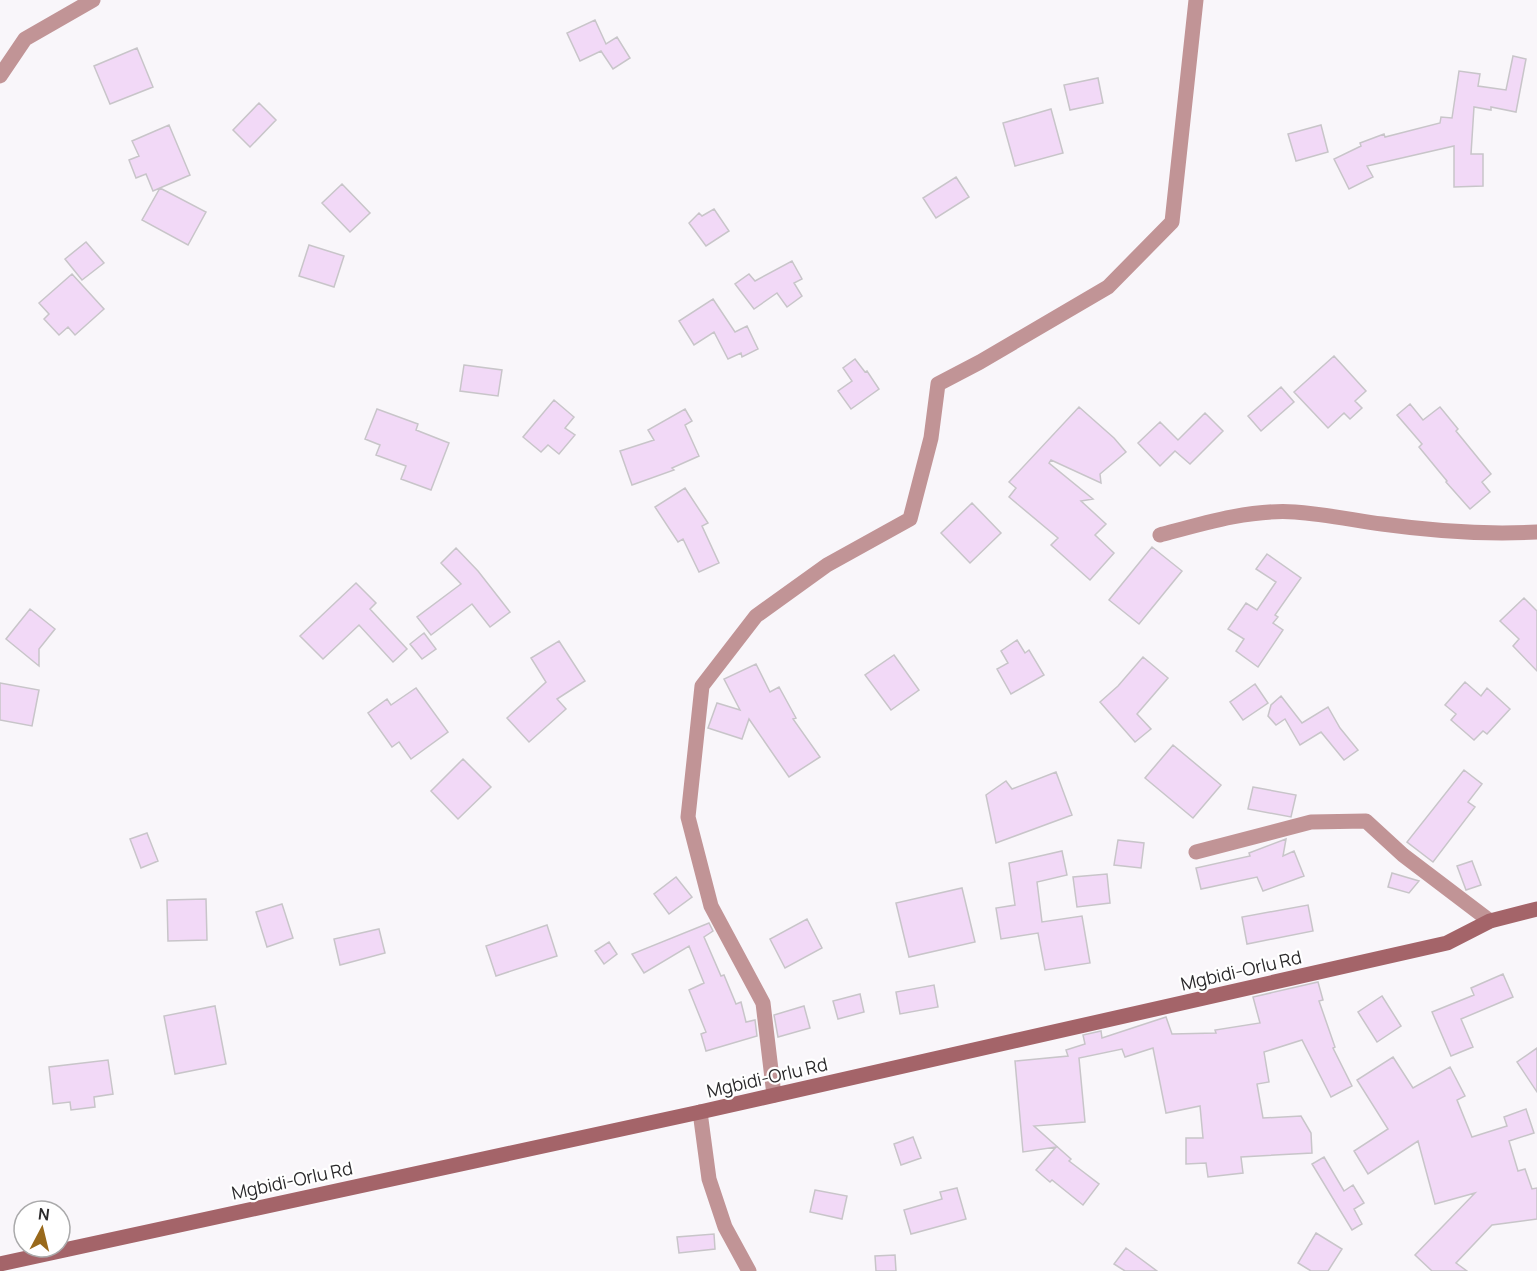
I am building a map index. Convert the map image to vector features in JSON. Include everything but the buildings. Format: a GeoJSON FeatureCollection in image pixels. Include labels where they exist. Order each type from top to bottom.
{"type":"FeatureCollection","features":[{"type":"Feature","properties":{"kind":"main road","name":"Mgbidi-Orlu Rd"},"geometry":{"type":"LineString","coordinates":[[0,1264],[700,1112],[1447,943],[1490,921],[1537,909]]}},
{"type":"Feature","properties":{"kind":"street"},"geometry":{"type":"LineString","coordinates":[[0,76],[25,39],[93,0]]}},
{"type":"Feature","properties":{"kind":"street"},"geometry":{"type":"LineString","coordinates":[[774,1095],[763,1003],[711,906],[688,817],[702,686],[756,616],[827,565],[910,519],[931,438],[938,384],[1108,287],[1172,222],[1196,0]]}},
{"type":"Feature","properties":{"kind":"street"},"geometry":{"type":"LineString","coordinates":[[1160,534],[1257,513],[1295,512],[1385,525],[1494,534],[1537,532]]}},
{"type":"Feature","properties":{"kind":"street"},"geometry":{"type":"LineString","coordinates":[[1196,852],[1311,822],[1366,821],[1403,855],[1490,921]]}},
{"type":"Feature","properties":{"kind":"street"},"geometry":{"type":"LineString","coordinates":[[700,1112],[709,1179],[725,1227],[749,1271]]}}]}
